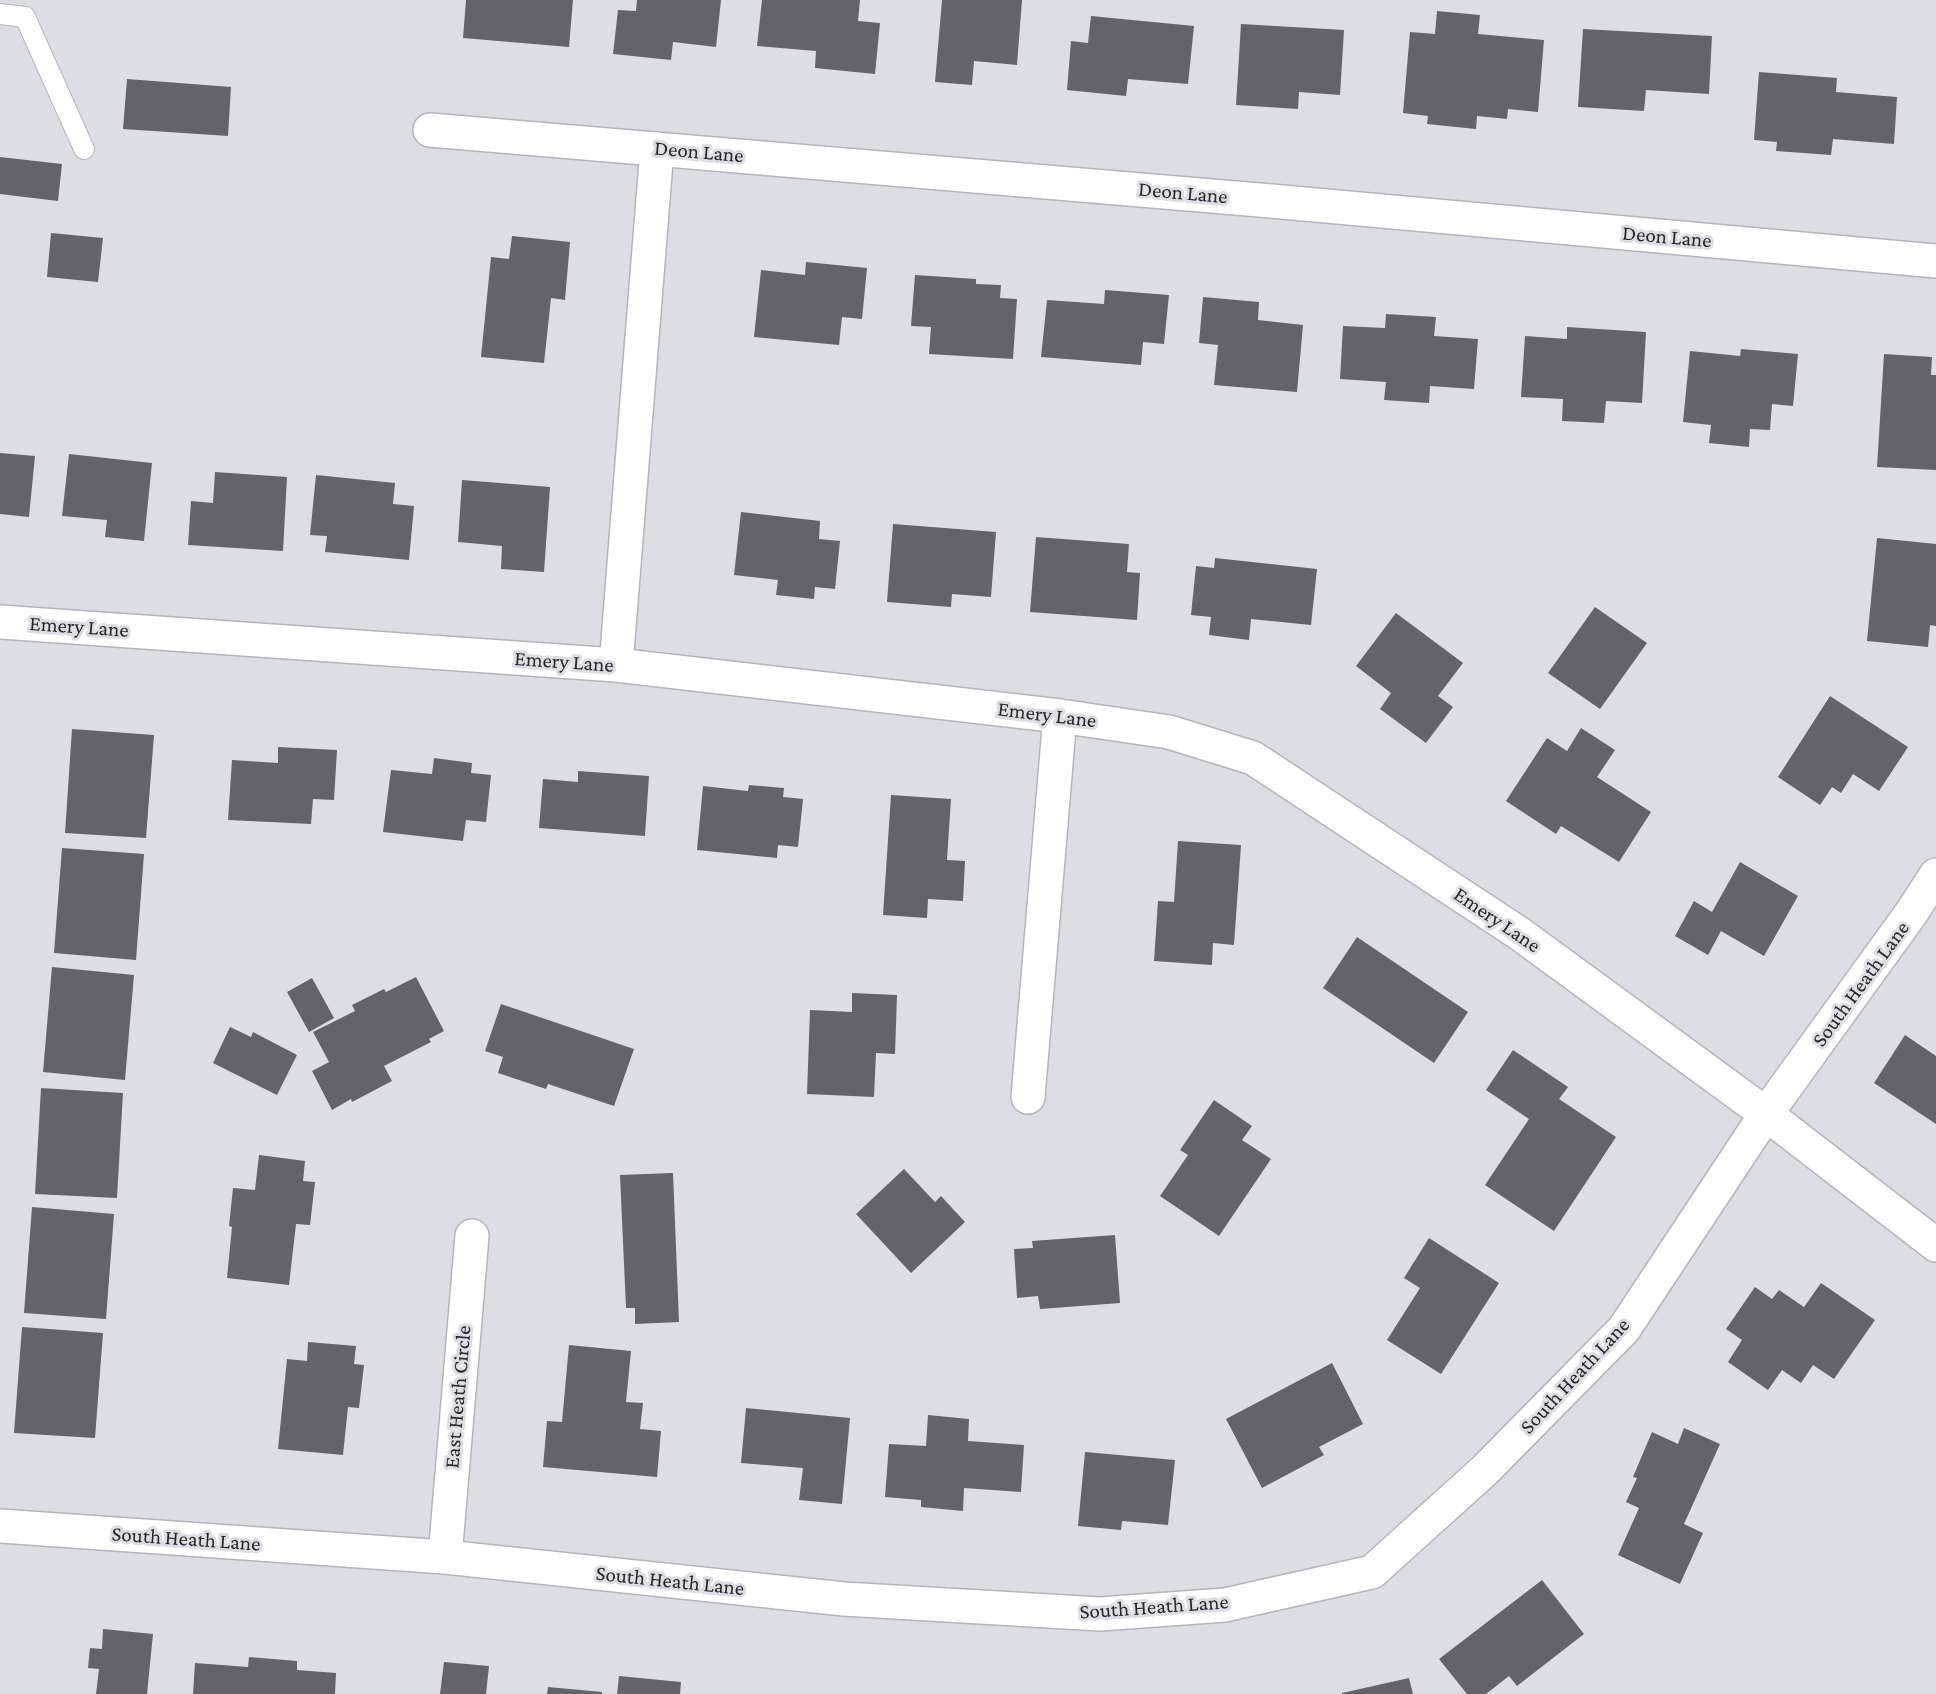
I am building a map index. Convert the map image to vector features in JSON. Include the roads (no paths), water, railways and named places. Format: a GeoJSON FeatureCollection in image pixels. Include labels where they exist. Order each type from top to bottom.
{"type":"FeatureCollection","features":[{"type":"Feature","properties":{"kind":"street","name":"Deon Lane"},"geometry":{"type":"LineString","coordinates":[[430,130],[1271,201],[1936,261]]}},
{"type":"Feature","properties":{"kind":"street"},"geometry":{"type":"LineString","coordinates":[[616,665],[657,149]]}},
{"type":"Feature","properties":{"kind":"street","name":"Emery Lane"},"geometry":{"type":"LineString","coordinates":[[0,622],[616,665],[1060,716],[1169,732],[1253,758],[1520,934],[1766,1114],[1936,1245]]}},
{"type":"Feature","properties":{"kind":"street"},"geometry":{"type":"LineString","coordinates":[[1028,1097],[1060,716]]}},
{"type":"Feature","properties":{"kind":"street","name":"South Heath Lane"},"geometry":{"type":"LineString","coordinates":[[0,1526],[445,1557],[844,1599],[1100,1614],[1224,1605],[1372,1572],[1485,1470],[1624,1329],[1766,1114],[1912,912],[1936,875]]}},
{"type":"Feature","properties":{"kind":"street","name":"East Heath Circle"},"geometry":{"type":"LineString","coordinates":[[445,1557],[472,1236]]}},
{"type":"Feature","properties":{"kind":"lane"},"geometry":{"type":"LineString","coordinates":[[0,14],[25,17],[84,149]]}}]}
